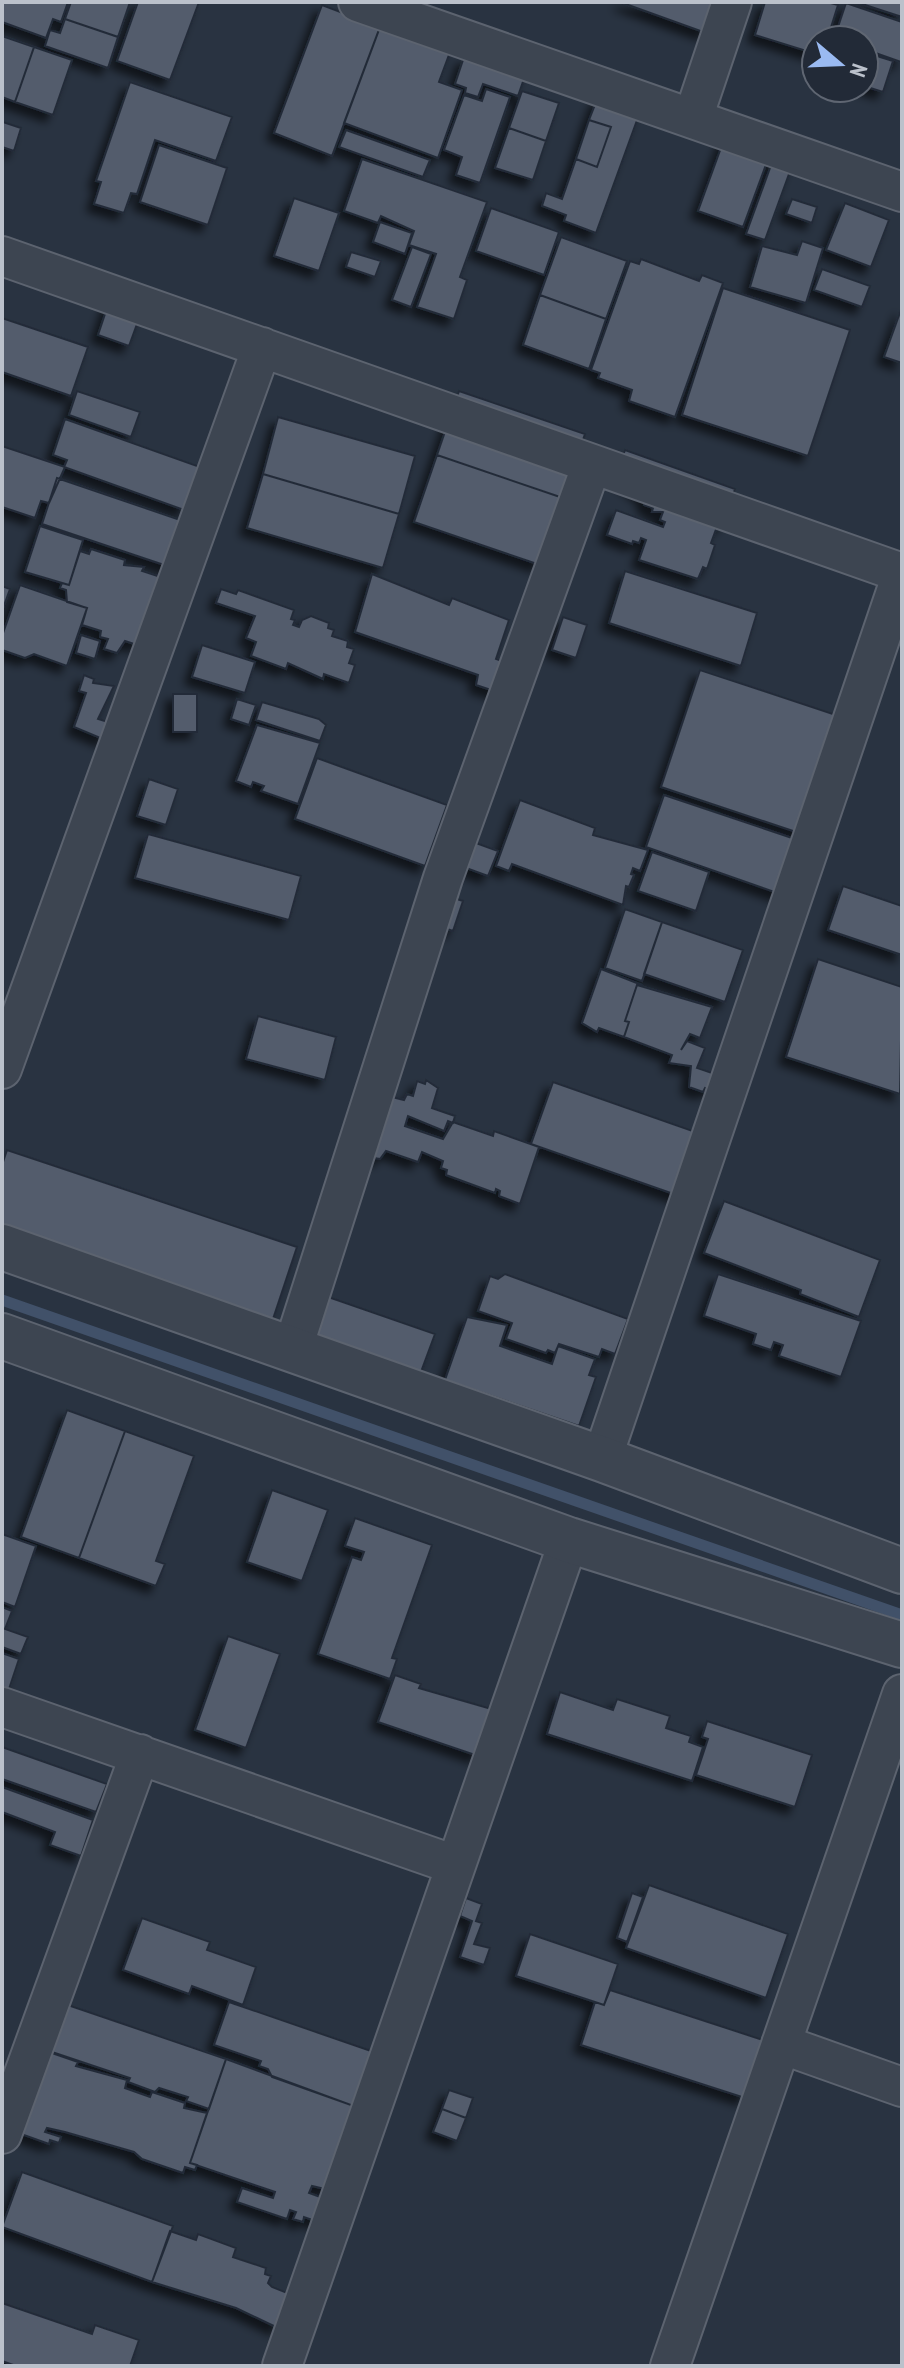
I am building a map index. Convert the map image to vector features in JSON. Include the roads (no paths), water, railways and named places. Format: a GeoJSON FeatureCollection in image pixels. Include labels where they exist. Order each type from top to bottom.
{"type":"FeatureCollection","features":[{"type":"Feature","properties":{"kind":"street"},"geometry":{"type":"LineString","coordinates":[[358,2],[902,192]]}},
{"type":"Feature","properties":{"kind":"street"},"geometry":{"type":"LineString","coordinates":[[693,118],[732,2]]}},
{"type":"Feature","properties":{"kind":"street"},"geometry":{"type":"LineString","coordinates":[[2,256],[902,574],[602,1459]]}},
{"type":"Feature","properties":{"kind":"street"},"geometry":{"type":"LineString","coordinates":[[2,1069],[262,347]]}},
{"type":"Feature","properties":{"kind":"street"},"geometry":{"type":"LineString","coordinates":[[293,1348],[443,878],[592,464]]}},
{"type":"Feature","properties":{"kind":"street"},"geometry":{"type":"LineString","coordinates":[[2,1247],[602,1459],[902,1571]]}},
{"type":"Feature","properties":{"kind":"street"},"geometry":{"type":"LineString","coordinates":[[2,1336],[569,1540],[902,1645]]}},
{"type":"Feature","properties":{"kind":"street"},"geometry":{"type":"LineString","coordinates":[[282,2366],[569,1540]]}},
{"type":"Feature","properties":{"kind":"street"},"geometry":{"type":"LineString","coordinates":[[670,2366],[902,1694]]}},
{"type":"Feature","properties":{"kind":"street"},"geometry":{"type":"LineString","coordinates":[[2,1707],[455,1865]]}},
{"type":"Feature","properties":{"kind":"street"},"geometry":{"type":"LineString","coordinates":[[2,2134],[140,1754]]}},
{"type":"Feature","properties":{"kind":"street"},"geometry":{"type":"LineString","coordinates":[[781,2044],[902,2087]]}},
{"type":"Feature","properties":{"kind":"waterway"},"geometry":{"type":"LineString","coordinates":[[2,1300],[902,1615]]}}]}
